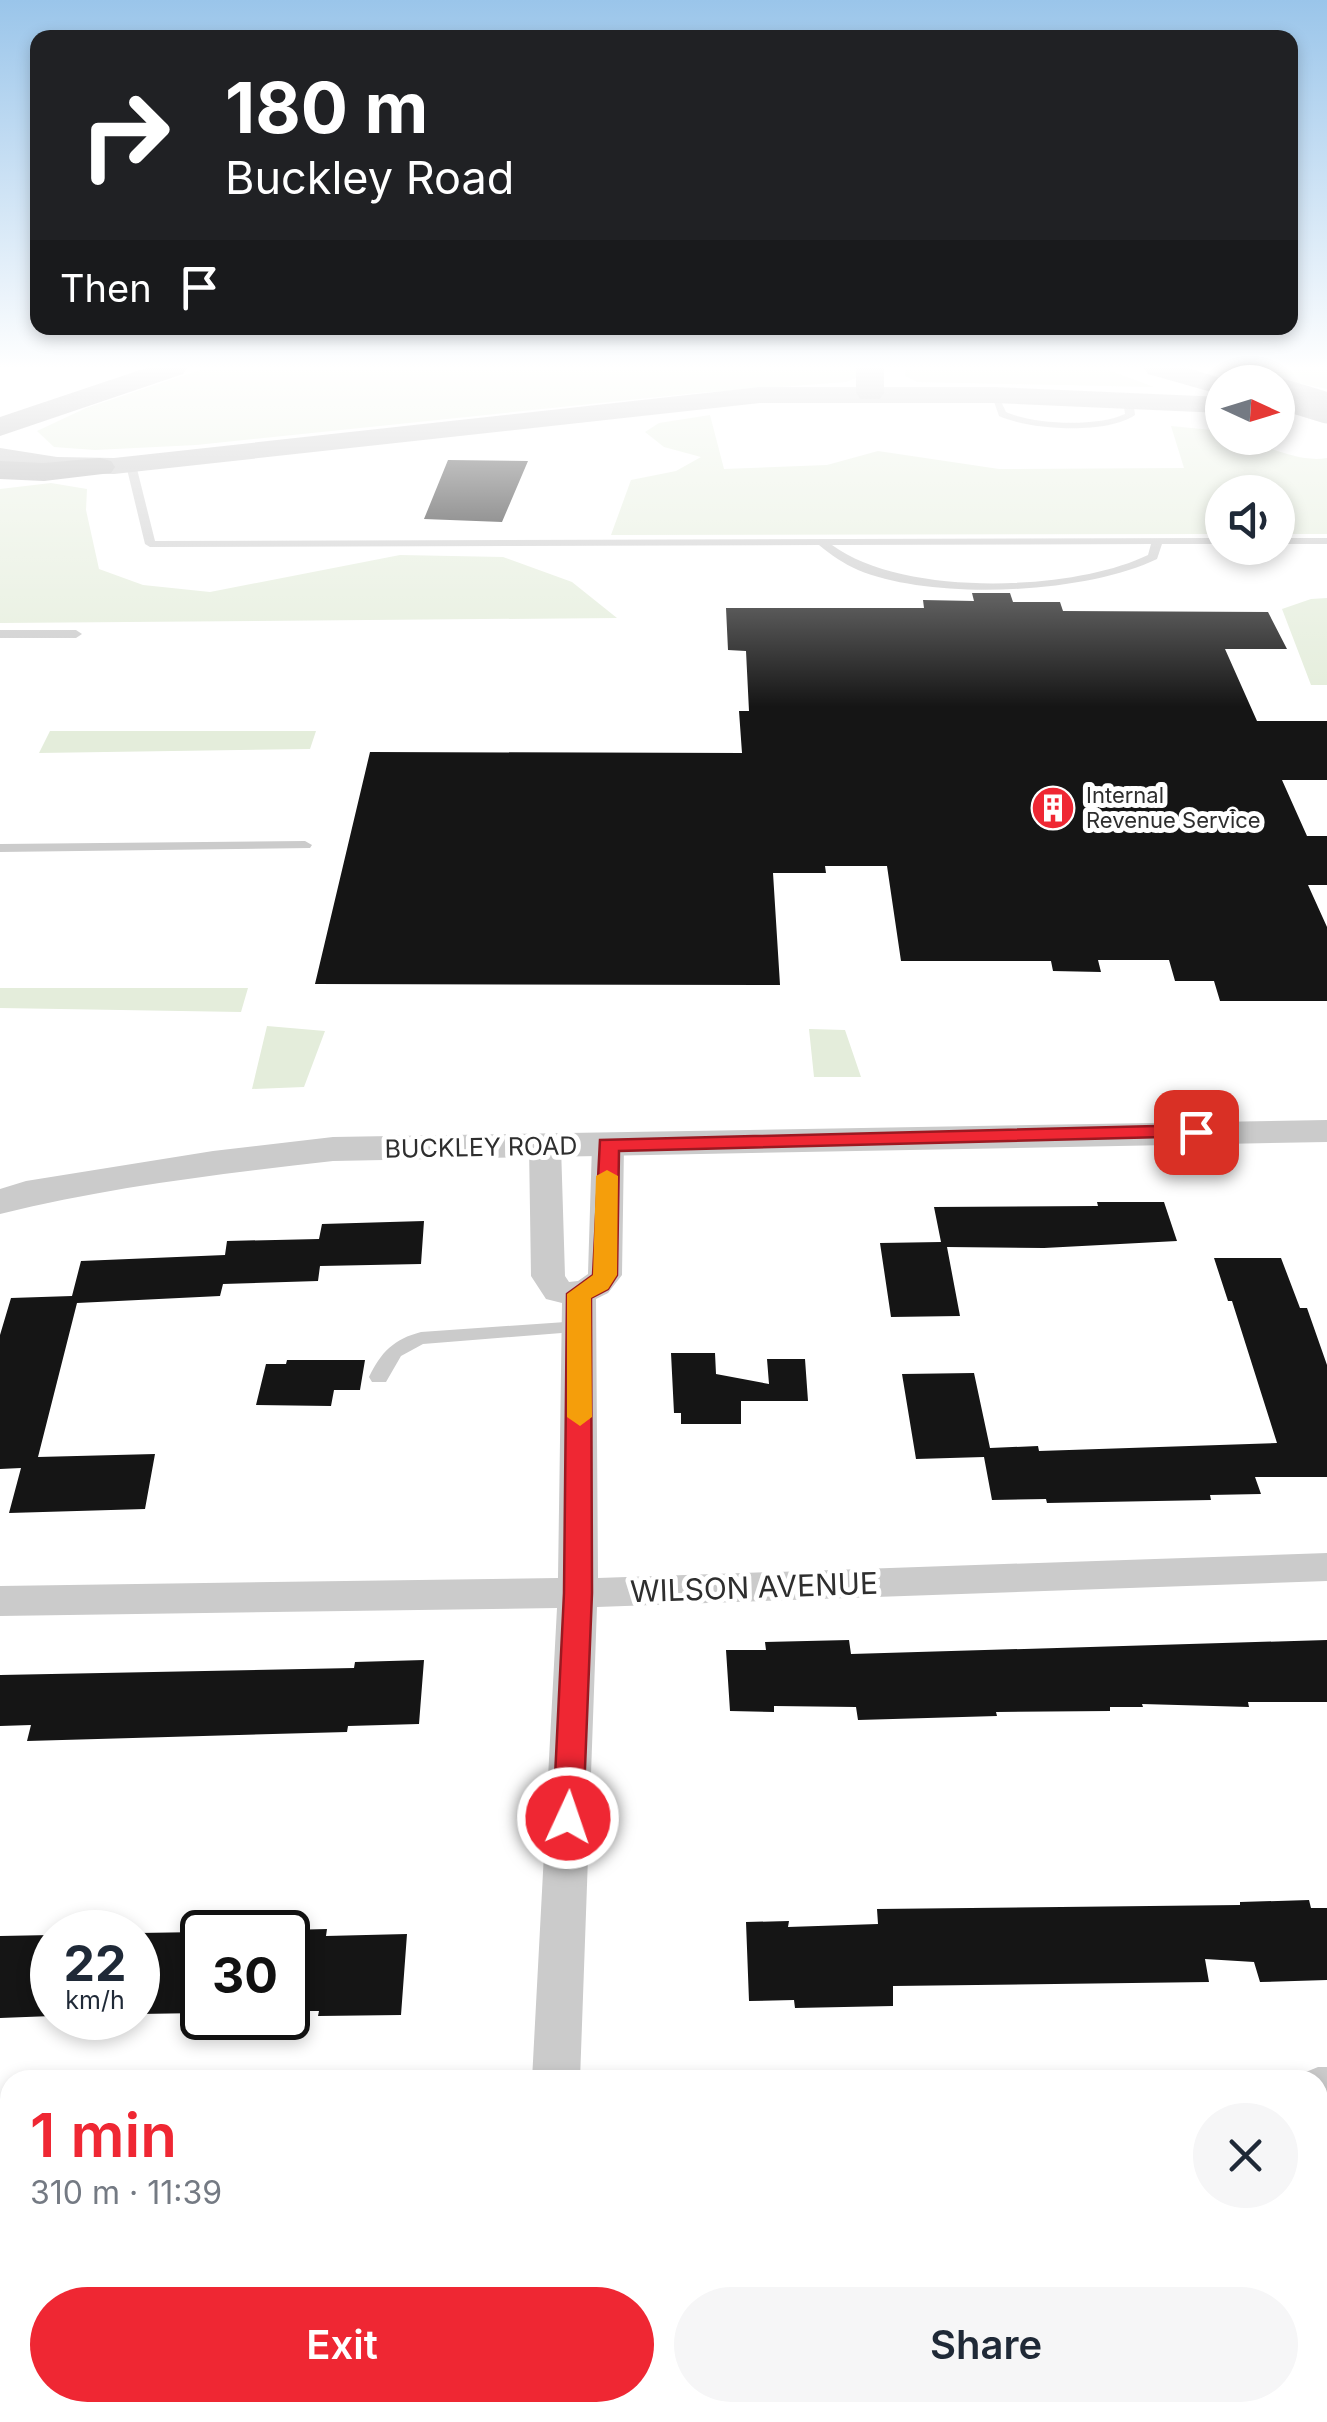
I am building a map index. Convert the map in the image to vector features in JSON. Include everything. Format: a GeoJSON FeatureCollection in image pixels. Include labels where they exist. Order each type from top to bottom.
{"type":"FeatureCollection","features":[{"type":"Feature","properties":{"kind":"street","name":"BUCKLEY ROAD"},"geometry":{"type":"LineString","coordinates":[[0,1202],[26,1194],[213,1164],[333,1150],[1327,1131]]}},
{"type":"Feature","properties":{"kind":"street"},"geometry":{"type":"LineString","coordinates":[[556,2070],[578,1593],[580,1310],[605,1275],[608,1145]]}},
{"type":"Feature","properties":{"kind":"street"},"geometry":{"type":"LineString","coordinates":[[544,1146],[548,1276],[580,1310]]}},
{"type":"Feature","properties":{"kind":"street","name":"WILSON AVENUE"},"geometry":{"type":"LineString","coordinates":[[0,1601],[578,1593],[1327,1567]]}},
{"type":"Feature","properties":{"kind":"lane"},"geometry":{"type":"LineString","coordinates":[[123,481],[150,544],[1205,541]]}},
{"type":"Feature","properties":{"kind":"lane"},"geometry":{"type":"LineString","coordinates":[[1295,541],[1327,540]]}},
{"type":"Feature","properties":{"kind":"lane"},"geometry":{"type":"LineString","coordinates":[[821,542],[840,557],[870,571],[958,584],[1058,583],[1123,574],[1153,557],[1156,541]]}},
{"type":"Feature","properties":{"kind":"lane"},"geometry":{"type":"LineString","coordinates":[[0,634],[76,634]]}},
{"type":"Feature","properties":{"kind":"lane"},"geometry":{"type":"LineString","coordinates":[[0,848],[304,845]]}},
{"type":"Feature","properties":{"kind":"lane"},"geometry":{"type":"LineString","coordinates":[[379,1377],[387,1358],[400,1344],[580,1310]]}},
{"type":"Feature","properties":{"kind":"green space"},"geometry":{"type":"Polygon","coordinates":[[[631,481],[1205,481],[1205,534],[611,535],[631,481]]]}},
{"type":"Feature","properties":{"kind":"green space"},"geometry":{"type":"Polygon","coordinates":[[[1295,481],[1327,481],[1327,534],[1295,534],[1295,481]]]}},
{"type":"Feature","properties":{"kind":"green space"},"geometry":{"type":"Polygon","coordinates":[[[51,483],[87,489],[86,510],[99,569],[143,585],[210,592],[400,555],[503,557],[572,582],[617,618],[0,623],[0,489],[51,483]]]}},
{"type":"Feature","properties":{"kind":"green space"},"geometry":{"type":"Polygon","coordinates":[[[1327,598],[1327,685],[1311,685],[1282,609],[1327,598]]]}},
{"type":"Feature","properties":{"kind":"green space"},"geometry":{"type":"Polygon","coordinates":[[[50,731],[316,731],[310,749],[39,753],[50,731]]]}},
{"type":"Feature","properties":{"kind":"green space"},"geometry":{"type":"Polygon","coordinates":[[[0,988],[248,988],[241,1012],[0,1008],[0,988]]]}},
{"type":"Feature","properties":{"kind":"green space"},"geometry":{"type":"Polygon","coordinates":[[[267,1026],[325,1031],[304,1087],[252,1089],[267,1026]]]}},
{"type":"Feature","properties":{"kind":"green space"},"geometry":{"type":"Polygon","coordinates":[[[809,1029],[845,1030],[861,1077],[814,1077],[809,1029]]]}},
{"type":"Feature","properties":{"kind":"building"},"geometry":{"type":"Polygon","coordinates":[[[439,481],[519,481],[502,522],[424,519],[439,481]]]}},
{"type":"Feature","properties":{"kind":"building","name":"Internal Revenue Service"},"geometry":{"type":"Polygon","coordinates":[[[972,593],[1010,593],[1013,602],[1060,602],[1063,611],[1268,612],[1287,649],[1225,649],[1257,721],[1327,721],[1327,780],[1282,780],[1307,836],[1327,836],[1327,885],[1308,885],[1327,927],[1327,1001],[1220,1001],[1214,981],[1175,981],[1169,960],[1098,960],[1101,972],[1053,971],[1051,961],[901,961],[887,866],[825,866],[826,873],[773,873],[780,985],[315,984],[370,752],[742,753],[739,711],[749,711],[746,651],[728,650],[726,608],[924,608],[923,600],[974,601],[972,593]]]}},
{"type":"Feature","properties":{"kind":"building"},"geometry":{"type":"Polygon","coordinates":[[[1097,1202],[1164,1202],[1177,1241],[1044,1248],[947,1247],[960,1316],[891,1317],[880,1243],[941,1242],[934,1207],[1098,1206],[1097,1202]]]}},
{"type":"Feature","properties":{"kind":"building"},"geometry":{"type":"Polygon","coordinates":[[[424,1221],[421,1264],[320,1266],[318,1281],[223,1284],[220,1296],[77,1303],[38,1457],[155,1454],[145,1509],[9,1513],[21,1468],[0,1469],[0,1335],[11,1298],[72,1296],[81,1261],[225,1255],[227,1241],[319,1239],[322,1224],[424,1221]]]}},
{"type":"Feature","properties":{"kind":"building"},"geometry":{"type":"Polygon","coordinates":[[[1214,1258],[1281,1258],[1300,1308],[1307,1308],[1327,1365],[1327,1477],[1255,1477],[1261,1494],[1210,1495],[1211,1500],[1047,1503],[1046,1499],[992,1500],[984,1457],[916,1459],[902,1374],[974,1373],[990,1448],[1038,1446],[1039,1451],[1277,1443],[1232,1301],[1228,1301],[1214,1258]]]}},
{"type":"Feature","properties":{"kind":"building"},"geometry":{"type":"Polygon","coordinates":[[[671,1353],[715,1353],[716,1374],[769,1384],[767,1359],[805,1359],[808,1401],[741,1401],[741,1424],[681,1424],[681,1413],[674,1413],[671,1353]]]}},
{"type":"Feature","properties":{"kind":"building"},"geometry":{"type":"Polygon","coordinates":[[[287,1360],[365,1360],[360,1390],[334,1390],[331,1406],[256,1405],[266,1364],[286,1364],[287,1360]]]}},
{"type":"Feature","properties":{"kind":"building"},"geometry":{"type":"Polygon","coordinates":[[[849,1640],[851,1654],[1327,1640],[1327,1702],[1248,1702],[1249,1707],[1142,1704],[1143,1707],[1110,1707],[1110,1711],[996,1712],[997,1716],[858,1720],[856,1707],[774,1706],[774,1712],[730,1711],[726,1650],[766,1650],[765,1642],[849,1640]]]}},
{"type":"Feature","properties":{"kind":"building"},"geometry":{"type":"Polygon","coordinates":[[[424,1660],[419,1724],[348,1726],[347,1732],[27,1741],[31,1725],[0,1726],[0,1675],[354,1668],[355,1662],[424,1660]]]}},
{"type":"Feature","properties":{"kind":"building"},"geometry":{"type":"Polygon","coordinates":[[[1309,1900],[1311,1908],[1327,1908],[1327,1980],[1260,1982],[1254,1962],[1205,1959],[1209,1982],[893,1986],[893,2006],[795,2008],[794,2000],[749,2001],[746,1922],[789,1921],[788,1927],[878,1924],[877,1909],[1240,1905],[1309,1900]]]}},
{"type":"Feature","properties":{"kind":"building"},"geometry":{"type":"Polygon","coordinates":[[[310,1929],[327,1929],[326,1936],[407,1934],[401,2015],[318,2016],[319,2011],[310,2011],[310,1929]]]}},
{"type":"Feature","properties":{"kind":"building"},"geometry":{"type":"Polygon","coordinates":[[[180,1932],[180,2013],[160,2014],[160,1933],[180,1932]]]}},
{"type":"Feature","properties":{"kind":"building"},"geometry":{"type":"Polygon","coordinates":[[[30,1935],[30,2017],[0,2018],[0,1936],[30,1935]]]}},
{"type":"Feature","properties":{"kind":"slow traffic"},"geometry":{"type":"LineString","coordinates":[[580,1417],[579,1294],[600,1284],[605,1275],[607,1176]]}},
{"type":"Feature","properties":{"kind":"place","name":"Internal Revenue Service"},"geometry":{"type":"Point","coordinates":[1053,808]}},
{"type":"Feature","properties":{"kind":"route"},"geometry":{"type":"LineString","coordinates":[[568,1818],[578,1593],[579,1294],[600,1284],[607,1266],[608,1145],[1196,1132]]}}]}
